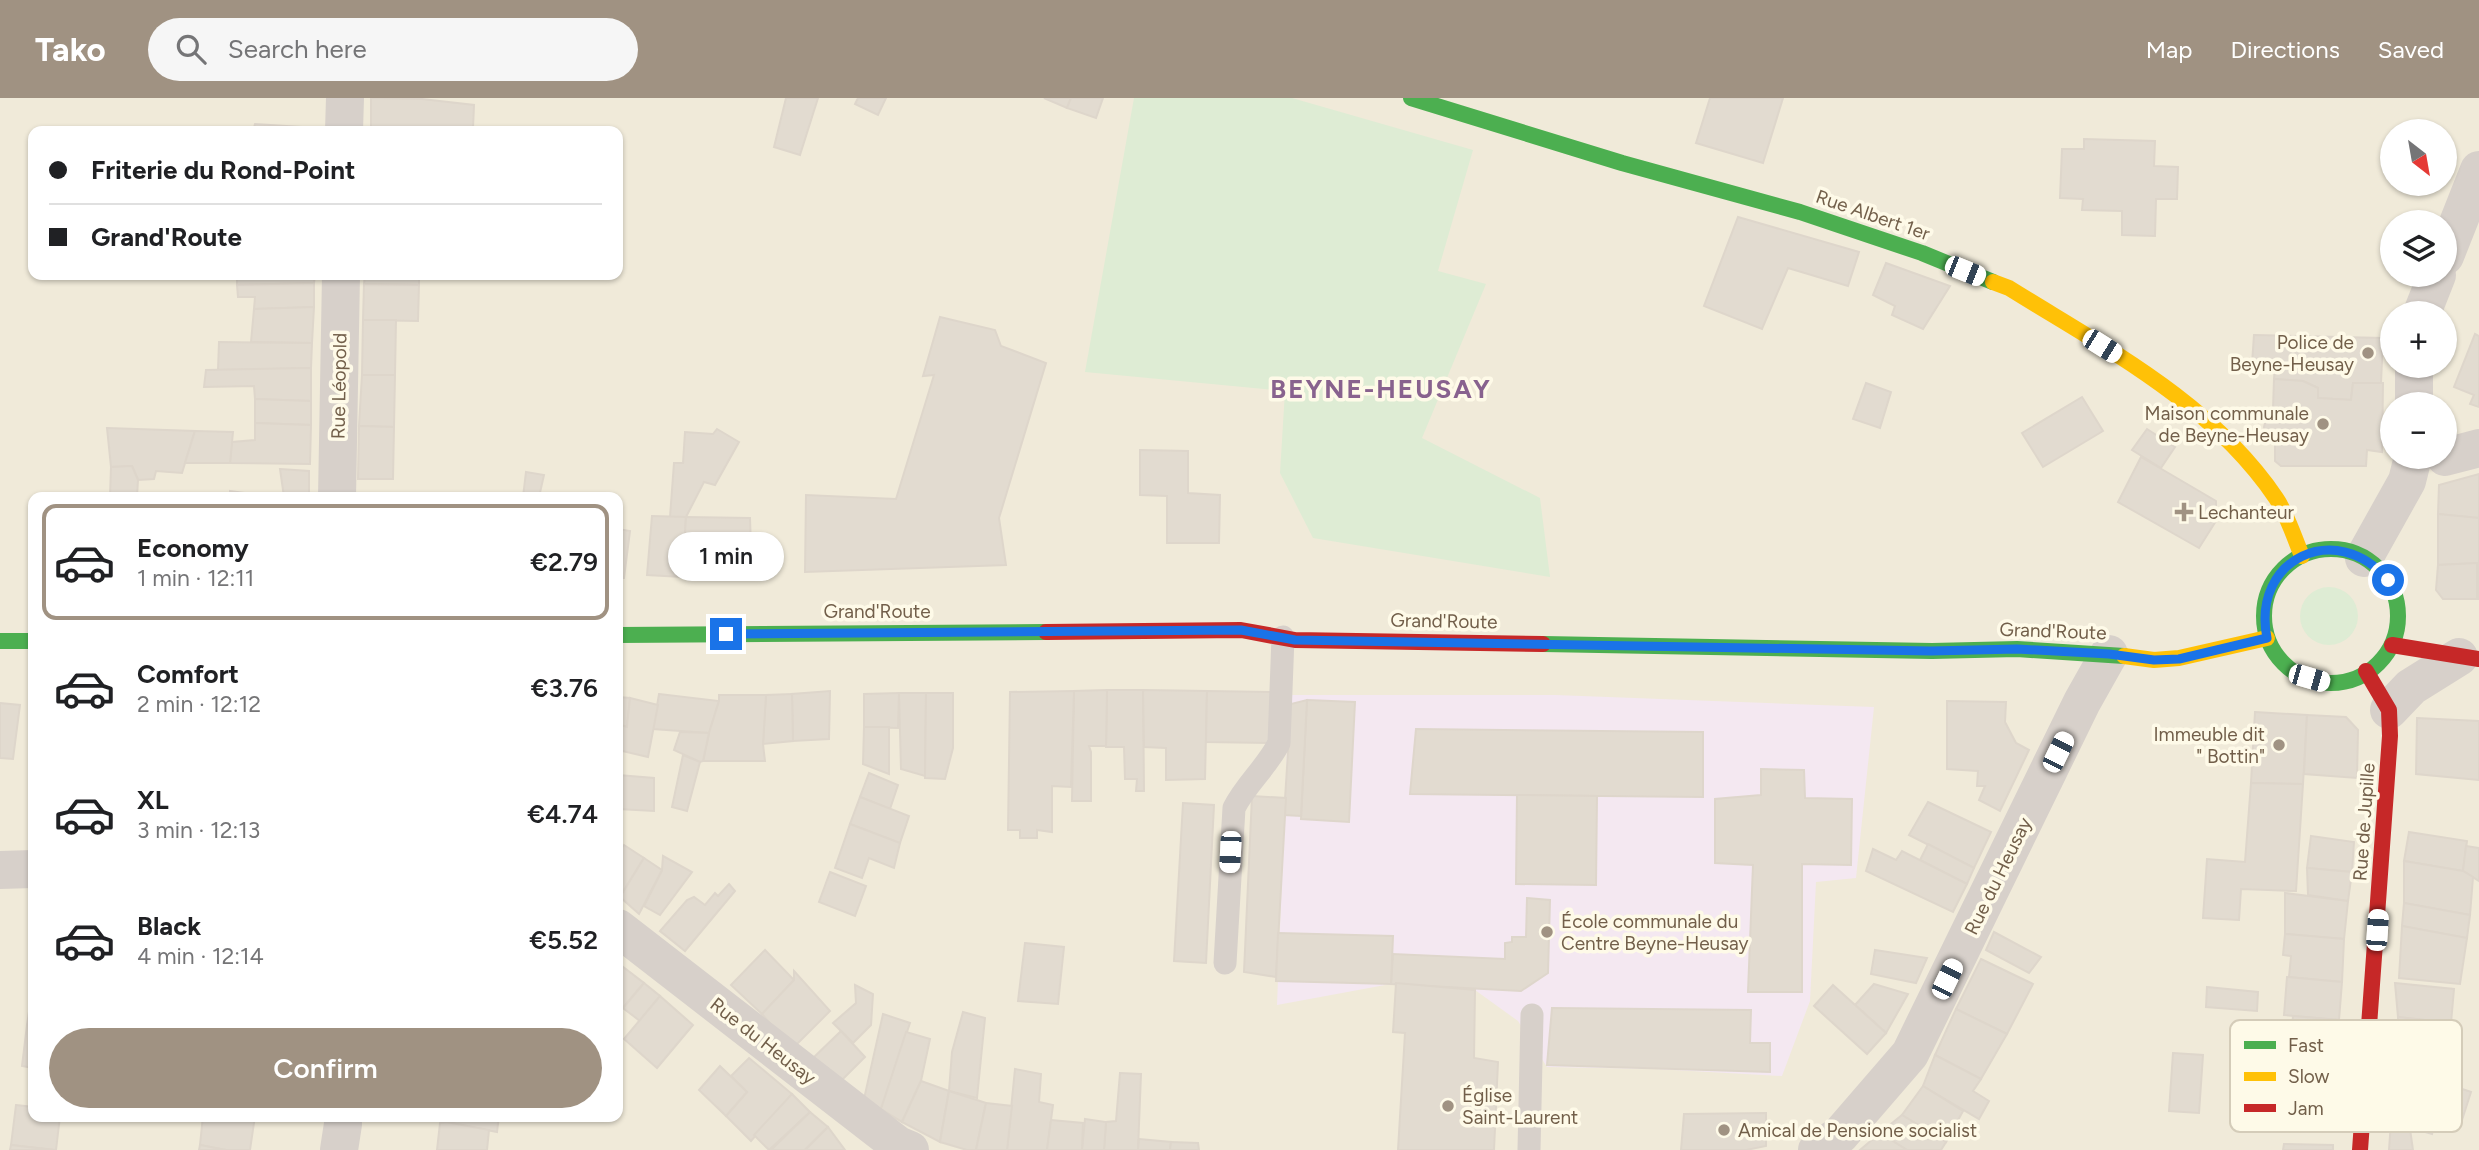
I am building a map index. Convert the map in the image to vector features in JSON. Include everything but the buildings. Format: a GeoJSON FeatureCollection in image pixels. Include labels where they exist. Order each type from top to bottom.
{"type":"FeatureCollection","features":[{"type":"Feature","properties":{"kind":"main road","name":"Rue Albert 1er"},"geometry":{"type":"LineString","coordinates":[[1411,98],[1622,163],[1800,212],[1922,253],[2009,288],[2148,375],[2203,415],[2229,440],[2277,499],[2302,556]]}},
{"type":"Feature","properties":{"kind":"main road"},"geometry":{"type":"LineString","coordinates":[[2332,550],[2364,558],[2388,580],[2396,596],[2399,614],[2397,633],[2380,661],[2352,678],[2323,682],[2283,664],[2267,638],[2264,612],[2271,587],[2283,570],[2302,556],[2332,550]]}},
{"type":"Feature","properties":{"kind":"main road","name":"Grand'Route"},"geometry":{"type":"LineString","coordinates":[[623,635],[1241,630],[1308,640],[1931,651],[2017,649],[2109,654],[2154,660],[2179,659],[2267,638]]}},
{"type":"Feature","properties":{"kind":"main road"},"geometry":{"type":"LineString","coordinates":[[0,641],[28,641]]}},
{"type":"Feature","properties":{"kind":"main road"},"geometry":{"type":"LineString","coordinates":[[2392,645],[2469,658]]}},
{"type":"Feature","properties":{"kind":"main road","name":"Rue de Jupille"},"geometry":{"type":"LineString","coordinates":[[2366,671],[2389,710],[2390,765],[2370,1020]]}},
{"type":"Feature","properties":{"kind":"main road","name":"Rue de Jupille"},"geometry":{"type":"LineString","coordinates":[[2360,1150],[2361,1132]]}},
{"type":"Feature","properties":{"kind":"street"},"geometry":{"type":"LineString","coordinates":[[344,126],[345,98]]}},
{"type":"Feature","properties":{"kind":"street"},"geometry":{"type":"LineString","coordinates":[[2457,226],[2479,170]]}},
{"type":"Feature","properties":{"kind":"street","name":"Rue Léopold"},"geometry":{"type":"LineString","coordinates":[[337,492],[341,280]]}},
{"type":"Feature","properties":{"kind":"street"},"geometry":{"type":"LineString","coordinates":[[2457,453],[2479,448]]}},
{"type":"Feature","properties":{"kind":"street"},"geometry":{"type":"LineString","coordinates":[[2364,558],[2400,495],[2421,469]]}},
{"type":"Feature","properties":{"kind":"street","name":"Rue du Heusay"},"geometry":{"type":"LineString","coordinates":[[1817,1150],[1840,1135],[1910,1054],[2082,702],[2109,654]]}},
{"type":"Feature","properties":{"kind":"street"},"geometry":{"type":"LineString","coordinates":[[2389,710],[2411,687],[2469,658]]}},
{"type":"Feature","properties":{"kind":"street"},"geometry":{"type":"LineString","coordinates":[[0,870],[28,869]]}},
{"type":"Feature","properties":{"kind":"street","name":"Rue du Heusay"},"geometry":{"type":"LineString","coordinates":[[623,932],[901,1148]]}},
{"type":"Feature","properties":{"kind":"lane"},"geometry":{"type":"LineString","coordinates":[[1225,963],[1234,808],[1244,789],[1271,758],[1279,743],[1283,637]]}},
{"type":"Feature","properties":{"kind":"lane"},"geometry":{"type":"LineString","coordinates":[[1529,1150],[1532,1015]]}},
{"type":"Feature","properties":{"kind":"shaded area"},"geometry":{"type":"Polygon","coordinates":[[[0,98],[2479,98],[2479,1150],[0,1150],[0,98]]]}},
{"type":"Feature","properties":{"kind":"shaded area","name":"École communale du Centre Beyne-Heusay"},"geometry":{"type":"Polygon","coordinates":[[[1289,695],[1555,695],[1874,707],[1856,878],[1816,882],[1810,1001],[1782,1076],[1656,1069],[1547,1067],[1518,1021],[1475,990],[1396,983],[1277,1005],[1289,695]]]}},
{"type":"Feature","properties":{"kind":"green space"},"geometry":{"type":"Polygon","coordinates":[[[1134,98],[1292,98],[1473,150],[1438,271],[1486,284],[1422,438],[1540,498],[1550,577],[1313,538],[1280,473],[1285,391],[1085,372],[1134,98]]]}},
{"type":"Feature","properties":{"kind":"green space"},"geometry":{"type":"Polygon","coordinates":[[[2323,587],[2335,587],[2350,595],[2358,610],[2358,622],[2350,637],[2335,645],[2323,645],[2308,637],[2300,622],[2300,610],[2308,595],[2323,587]]]}},
{"type":"Feature","properties":{"kind":"traffic: fast"},"geometry":{"type":"LineString","coordinates":[[1411,98],[1622,163],[1800,212],[1922,253],[1993,282]]}},
{"type":"Feature","properties":{"kind":"traffic: fast"},"geometry":{"type":"LineString","coordinates":[[2331,549],[2356,555],[2378,569],[2392,591],[2398,616],[2392,641],[2378,663],[2356,677],[2331,683],[2306,677],[2284,663],[2270,641],[2264,616],[2270,591],[2284,569],[2306,555],[2331,549]]}},
{"type":"Feature","properties":{"kind":"traffic: fast"},"geometry":{"type":"LineString","coordinates":[[623,635],[1046,632]]}},
{"type":"Feature","properties":{"kind":"traffic: fast"},"geometry":{"type":"LineString","coordinates":[[0,641],[28,641]]}},
{"type":"Feature","properties":{"kind":"traffic: fast"},"geometry":{"type":"LineString","coordinates":[[1543,644],[1932,651],[2017,649],[2124,656]]}},
{"type":"Feature","properties":{"kind":"traffic: slow"},"geometry":{"type":"LineString","coordinates":[[1993,282],[2009,288],[2119,356],[2188,405],[2220,433],[2250,464],[2276,498],[2302,556]]}},
{"type":"Feature","properties":{"kind":"traffic: slow"},"geometry":{"type":"LineString","coordinates":[[2124,656],[2154,660],[2179,658],[2267,638]]}},
{"type":"Feature","properties":{"kind":"traffic: jam"},"geometry":{"type":"LineString","coordinates":[[1046,632],[1241,630],[1295,640],[1543,644]]}},
{"type":"Feature","properties":{"kind":"traffic: jam"},"geometry":{"type":"LineString","coordinates":[[2392,645],[2479,659]]}},
{"type":"Feature","properties":{"kind":"traffic: jam"},"geometry":{"type":"LineString","coordinates":[[2366,671],[2389,710],[2390,736],[2369,1020]]}},
{"type":"Feature","properties":{"kind":"traffic: jam"},"geometry":{"type":"LineString","coordinates":[[2360,1150],[2361,1132]]}},
{"type":"Feature","properties":{"kind":"place","name":"Police de Beyne-Heusay"},"geometry":{"type":"Point","coordinates":[2368,353]}},
{"type":"Feature","properties":{"kind":"place","name":"Maison communale de Beyne-Heusay"},"geometry":{"type":"Point","coordinates":[2323,424]}},
{"type":"Feature","properties":{"kind":"place","name":"Lechanteur"},"geometry":{"type":"Point","coordinates":[2184,512]}},
{"type":"Feature","properties":{"kind":"place","name":"Immeuble dit \" Bottin\""},"geometry":{"type":"Point","coordinates":[2279,745]}},
{"type":"Feature","properties":{"kind":"place","name":"École communale du Centre Beyne-Heusay"},"geometry":{"type":"Point","coordinates":[1547,932]}},
{"type":"Feature","properties":{"kind":"place","name":"Église Saint-Laurent"},"geometry":{"type":"Point","coordinates":[1448,1106]}},
{"type":"Feature","properties":{"kind":"place","name":"Amical de Pensione socialist"},"geometry":{"type":"Point","coordinates":[1724,1130]}},
{"type":"Feature","properties":{"kind":"district","name":"BEYNE-HEUSAY"},"geometry":{"type":"Point","coordinates":[1381,389]}},
{"type":"Feature","properties":{"kind":"route"},"geometry":{"type":"LineString","coordinates":[[726,634],[1241,630],[1295,640],[1931,651],[2017,649],[2109,654],[2154,660],[2179,659],[2267,638],[2264,612],[2271,587],[2283,570],[2302,556],[2332,550],[2356,554],[2378,568],[2388,580]]}}]}
